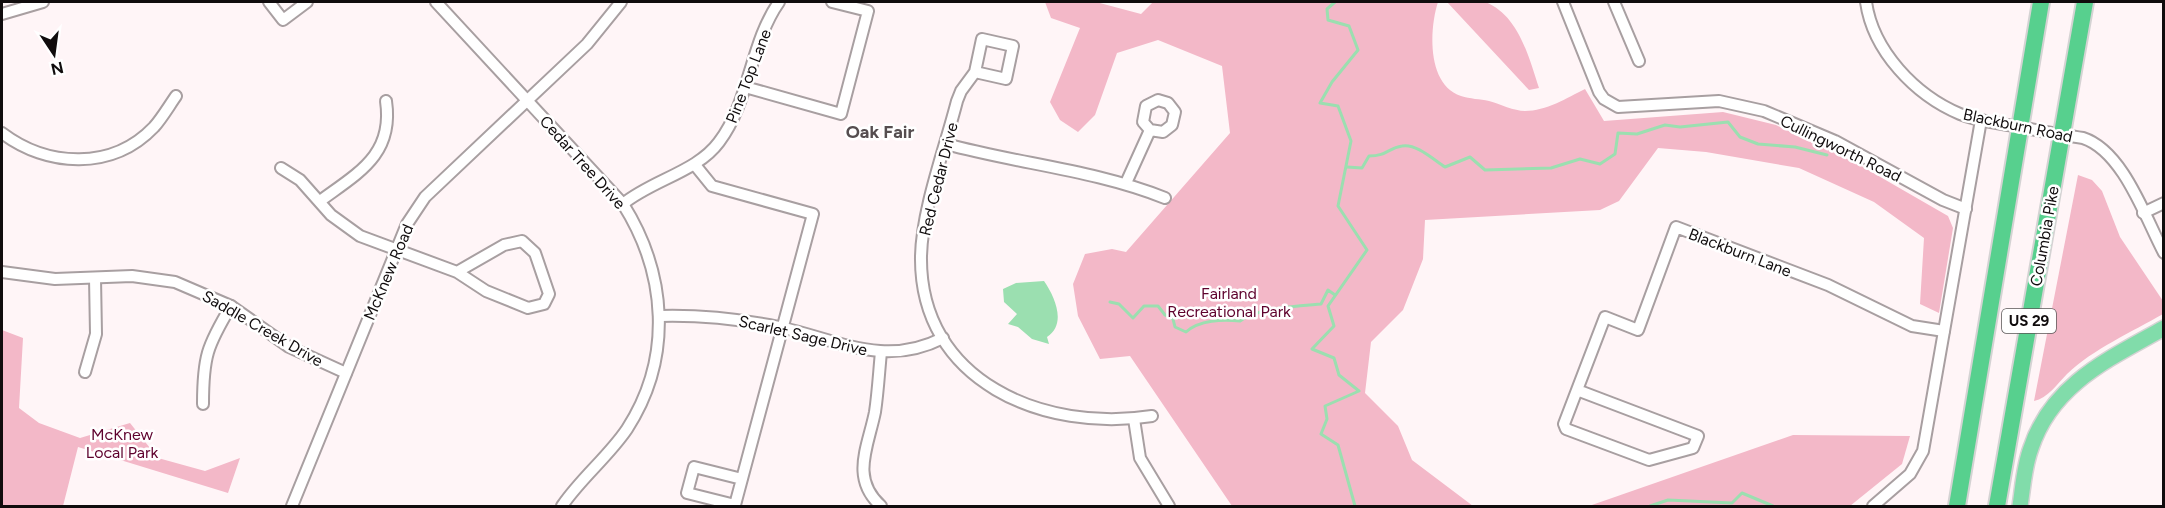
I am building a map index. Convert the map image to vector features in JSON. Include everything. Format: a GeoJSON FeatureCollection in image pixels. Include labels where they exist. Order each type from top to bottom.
{"type":"FeatureCollection","features":[{"type":"Feature","properties":{"kind":"highway","name":"US 29"},"geometry":{"type":"LineString","coordinates":[[1957,507],[2041,2]]}},
{"type":"Feature","properties":{"kind":"highway","name":"Columbia Pike"},"geometry":{"type":"LineString","coordinates":[[1997,507],[2085,2]]}},
{"type":"Feature","properties":{"kind":"main road"},"geometry":{"type":"LineString","coordinates":[[2020,507],[2030,448],[2048,411],[2062,393],[2097,365],[2163,328]]}},
{"type":"Feature","properties":{"kind":"street"},"geometry":{"type":"LineString","coordinates":[[2,14],[44,2]]}},
{"type":"Feature","properties":{"kind":"street"},"geometry":{"type":"LineString","coordinates":[[269,2],[283,20],[307,2]]}},
{"type":"Feature","properties":{"kind":"street","name":"Cedar Tree Drive"},"geometry":{"type":"LineString","coordinates":[[436,2],[623,204],[647,251],[661,316],[654,366],[638,409],[626,430],[562,507]]}},
{"type":"Feature","properties":{"kind":"street","name":"McKnew Road"},"geometry":{"type":"LineString","coordinates":[[292,507],[407,224],[425,197],[587,44],[621,2]]}},
{"type":"Feature","properties":{"kind":"street","name":"Pine Top Lane"},"geometry":{"type":"LineString","coordinates":[[623,204],[643,188],[695,165],[719,143],[730,124],[764,32],[778,2]]}},
{"type":"Feature","properties":{"kind":"street"},"geometry":{"type":"LineString","coordinates":[[745,87],[842,114],[868,11],[832,2]]}},
{"type":"Feature","properties":{"kind":"street","name":"Cullingworth Road"},"geometry":{"type":"LineString","coordinates":[[1563,2],[1599,92],[1610,104],[1626,108],[1719,101],[1764,111],[1835,141],[1943,200],[1966,209]]}},
{"type":"Feature","properties":{"kind":"street"},"geometry":{"type":"LineString","coordinates":[[1614,2],[1639,62]]}},
{"type":"Feature","properties":{"kind":"street","name":"Blackburn Road"},"geometry":{"type":"LineString","coordinates":[[1866,2],[1872,26],[1891,60],[1924,92],[1946,107],[1981,120],[2097,143],[2105,149],[2119,168],[2163,253]]}},
{"type":"Feature","properties":{"kind":"street","name":"Red Cedar Drive"},"geometry":{"type":"LineString","coordinates":[[975,72],[1006,79],[1013,46],[982,39],[975,72],[961,91],[926,221],[921,256],[927,298],[943,338],[964,366],[977,378],[999,394],[1024,406],[1062,415],[1134,419],[1152,416]]}},
{"type":"Feature","properties":{"kind":"street"},"geometry":{"type":"LineString","coordinates":[[2,133],[15,143],[45,156],[75,160],[93,159],[110,154],[141,139],[155,126],[176,96]]}},
{"type":"Feature","properties":{"kind":"street"},"geometry":{"type":"LineString","coordinates":[[320,201],[353,177],[380,150],[388,126],[386,101]]}},
{"type":"Feature","properties":{"kind":"street"},"geometry":{"type":"LineString","coordinates":[[1873,507],[1910,474],[1923,451],[1981,120]]}},
{"type":"Feature","properties":{"kind":"street"},"geometry":{"type":"LineString","coordinates":[[1126,183],[1150,130]]}},
{"type":"Feature","properties":{"kind":"street"},"geometry":{"type":"LineString","coordinates":[[946,144],[1000,158],[1126,183],[1165,198]]}},
{"type":"Feature","properties":{"kind":"street"},"geometry":{"type":"LineString","coordinates":[[695,165],[712,186],[813,214],[782,328],[742,479],[735,505],[687,493],[694,467],[742,479]]}},
{"type":"Feature","properties":{"kind":"street"},"geometry":{"type":"LineString","coordinates":[[281,168],[300,180],[348,229],[396,251],[457,272],[486,291],[528,308],[539,307],[549,294],[535,253],[522,241],[504,245],[457,272]]}},
{"type":"Feature","properties":{"kind":"street"},"geometry":{"type":"LineString","coordinates":[[2143,213],[2163,203]]}},
{"type":"Feature","properties":{"kind":"street","name":"Blackburn Lane"},"geometry":{"type":"LineString","coordinates":[[1577,390],[1698,436],[1693,448],[1649,460],[1566,429],[1564,424],[1577,390],[1605,317],[1638,330],[1676,227],[1828,285],[1912,326],[1944,331]]}},
{"type":"Feature","properties":{"kind":"street","name":"Saddle Creek Drive"},"geometry":{"type":"LineString","coordinates":[[2,272],[55,279],[132,276],[175,282],[231,306],[289,347],[346,373]]}},
{"type":"Feature","properties":{"kind":"street"},"geometry":{"type":"LineString","coordinates":[[85,372],[96,334],[95,278]]}},
{"type":"Feature","properties":{"kind":"street"},"geometry":{"type":"LineString","coordinates":[[203,404],[203,372],[207,349],[231,306]]}},
{"type":"Feature","properties":{"kind":"street","name":"Scarlet Sage Drive"},"geometry":{"type":"LineString","coordinates":[[661,316],[714,316],[782,328],[881,352],[913,351],[943,338]]}},
{"type":"Feature","properties":{"kind":"street"},"geometry":{"type":"LineString","coordinates":[[881,352],[874,414],[861,473],[872,497],[881,507]]}},
{"type":"Feature","properties":{"kind":"street"},"geometry":{"type":"LineString","coordinates":[[1134,419],[1140,458],[1169,507]]}},
{"type":"Feature","properties":{"kind":"green space","name":"Fairland Recreational Park"},"geometry":{"type":"Polygon","coordinates":[[[1045,2],[1096,2],[1141,14],[1153,2],[1438,2],[1432,41],[1436,69],[1450,90],[1461,96],[1525,111],[1548,106],[1585,89],[1604,121],[1723,112],[1776,125],[1856,163],[1948,216],[1953,228],[1939,313],[1920,304],[1924,238],[1874,202],[1799,168],[1706,152],[1658,148],[1619,201],[1600,210],[1425,220],[1423,259],[1403,310],[1371,342],[1365,393],[1398,426],[1412,460],[1473,506],[1232,506],[1130,356],[1100,359],[1078,316],[1073,284],[1085,254],[1112,249],[1126,252],[1230,133],[1222,66],[1158,40],[1117,53],[1095,115],[1078,132],[1060,120],[1050,102],[1080,28],[1051,18],[1045,2]]]}},
{"type":"Feature","properties":{"kind":"green space"},"geometry":{"type":"Polygon","coordinates":[[[1447,2],[1485,2],[1497,8],[1514,27],[1521,39],[1539,88],[1529,90],[1447,2]]]}},
{"type":"Feature","properties":{"kind":"green space"},"geometry":{"type":"Polygon","coordinates":[[[2078,175],[2092,180],[2102,191],[2120,237],[2163,301],[2163,314],[2113,341],[2077,365],[2048,394],[2034,401],[2078,175]]]}},
{"type":"Feature","properties":{"kind":"green space","name":"McKnew Local Park"},"geometry":{"type":"Polygon","coordinates":[[[2,330],[23,338],[19,408],[39,423],[80,438],[130,423],[158,458],[205,471],[240,458],[228,493],[78,447],[63,506],[2,506],[2,330]]]}},
{"type":"Feature","properties":{"kind":"green space"},"geometry":{"type":"Polygon","coordinates":[[[1793,435],[1910,436],[1902,464],[1850,506],[1589,506],[1793,435]]]}},
{"type":"Feature","properties":{"kind":"shaded area"},"geometry":{"type":"Polygon","coordinates":[[[1044,281],[1055,302],[1058,318],[1053,332],[1047,337],[1049,344],[1032,339],[1018,327],[1008,324],[1017,314],[1004,302],[1003,289],[1016,283],[1044,281]]]}},
{"type":"Feature","properties":{"kind":"waterway"},"geometry":{"type":"LineString","coordinates":[[1335,2],[1327,9],[1328,20],[1349,26],[1358,50],[1332,82],[1320,103],[1338,106],[1351,141],[1338,206],[1367,250],[1328,306],[1334,326],[1312,349],[1334,358],[1339,375],[1359,391],[1325,406],[1327,419],[1321,434],[1338,445],[1355,506]]}},
{"type":"Feature","properties":{"kind":"waterway"},"geometry":{"type":"LineString","coordinates":[[1347,167],[1362,168],[1369,156],[1380,155],[1397,147],[1407,146],[1419,149],[1445,167],[1470,157],[1485,170],[1551,168],[1580,159],[1600,164],[1615,154],[1618,133],[1637,134],[1665,125],[1680,127],[1728,122],[1740,137],[1758,144],[1795,147],[1827,155]]}},
{"type":"Feature","properties":{"kind":"waterway"},"geometry":{"type":"LineString","coordinates":[[1110,302],[1119,304],[1133,318],[1144,306],[1158,306],[1165,315],[1173,319],[1175,327],[1186,332],[1204,323],[1219,320],[1240,321],[1267,310],[1321,304],[1328,290],[1335,295]]}},
{"type":"Feature","properties":{"kind":"waterway"},"geometry":{"type":"LineString","coordinates":[[1650,506],[1668,500],[1732,503],[1742,493],[1773,506]]}},
{"type":"Feature","properties":{"kind":"district","name":"Oak Fair"},"geometry":{"type":"Point","coordinates":[880,132]}}]}
